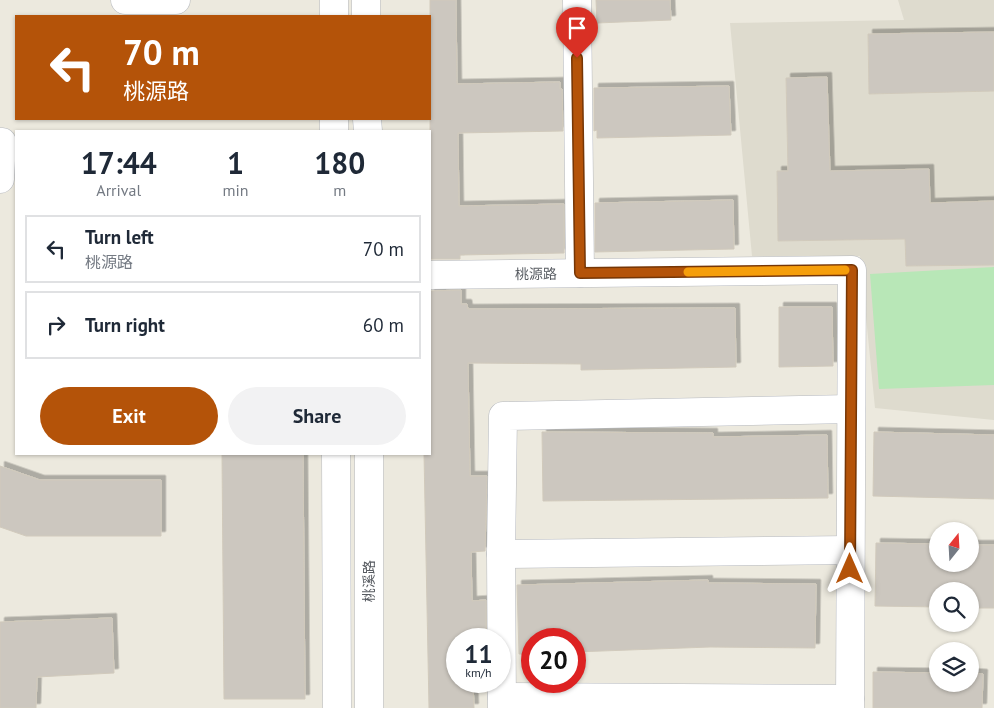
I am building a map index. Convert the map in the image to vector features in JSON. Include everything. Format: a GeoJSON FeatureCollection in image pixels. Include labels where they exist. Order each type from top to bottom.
{"type":"FeatureCollection","features":[{"type":"Feature","properties":{"kind":"street"},"geometry":{"type":"LineString","coordinates":[[125,0],[176,0]]}},
{"type":"Feature","properties":{"kind":"street"},"geometry":{"type":"LineString","coordinates":[[334,0],[334,15]]}},
{"type":"Feature","properties":{"kind":"street"},"geometry":{"type":"LineString","coordinates":[[366,0],[366,15]]}},
{"type":"Feature","properties":{"kind":"street"},"geometry":{"type":"LineString","coordinates":[[576,0],[580,273]]}},
{"type":"Feature","properties":{"kind":"street"},"geometry":{"type":"LineString","coordinates":[[0,179],[6,142]]}},
{"type":"Feature","properties":{"kind":"street","name":"桃源路"},"geometry":{"type":"LineString","coordinates":[[431,275],[852,270],[851,408]]}},
{"type":"Feature","properties":{"kind":"street"},"geometry":{"type":"LineString","coordinates":[[851,408],[850,550],[850,704],[502,702],[500,554],[503,416],[851,408]]}},
{"type":"Feature","properties":{"kind":"street"},"geometry":{"type":"LineString","coordinates":[[336,455],[337,708]]}},
{"type":"Feature","properties":{"kind":"street","name":"桃溪路"},"geometry":{"type":"LineString","coordinates":[[368,708],[369,455]]}},
{"type":"Feature","properties":{"kind":"street"},"geometry":{"type":"LineString","coordinates":[[500,554],[850,550]]}},
{"type":"Feature","properties":{"kind":"shaded area"},"geometry":{"type":"Polygon","coordinates":[[[898,0],[994,0],[994,420],[875,408],[860,256],[752,256],[730,23],[904,20],[898,0]]]}},
{"type":"Feature","properties":{"kind":"green space"},"geometry":{"type":"Polygon","coordinates":[[[994,267],[994,385],[879,389],[870,274],[994,267]]]}},
{"type":"Feature","properties":{"kind":"building"},"geometry":{"type":"Polygon","coordinates":[[[430,0],[456,0],[457,84],[560,82],[560,89],[562,89],[563,131],[458,133],[459,206],[564,204],[564,253],[460,255],[460,259],[431,259],[430,0]]]}},
{"type":"Feature","properties":{"kind":"building"},"geometry":{"type":"Polygon","coordinates":[[[596,0],[670,0],[671,20],[597,23],[596,0]]]}},
{"type":"Feature","properties":{"kind":"building"},"geometry":{"type":"Polygon","coordinates":[[[994,32],[994,91],[869,94],[868,34],[994,32]]]}},
{"type":"Feature","properties":{"kind":"building"},"geometry":{"type":"Polygon","coordinates":[[[827,77],[830,171],[929,169],[930,203],[994,201],[994,265],[906,266],[905,239],[778,241],[777,171],[788,171],[786,78],[827,77]]]}},
{"type":"Feature","properties":{"kind":"building"},"geometry":{"type":"Polygon","coordinates":[[[729,86],[731,135],[597,138],[597,130],[594,131],[594,88],[729,86]]]}},
{"type":"Feature","properties":{"kind":"building"},"geometry":{"type":"Polygon","coordinates":[[[733,200],[734,249],[595,252],[595,203],[733,200]]]}},
{"type":"Feature","properties":{"kind":"building"},"geometry":{"type":"Polygon","coordinates":[[[461,290],[461,304],[467,304],[468,309],[735,308],[736,367],[581,370],[581,364],[468,363],[470,476],[487,476],[485,551],[471,552],[472,601],[486,600],[486,628],[446,628],[446,693],[473,693],[474,708],[429,708],[424,455],[431,455],[431,291],[461,290]]]}},
{"type":"Feature","properties":{"kind":"building"},"geometry":{"type":"Polygon","coordinates":[[[779,307],[832,307],[833,366],[779,367],[779,307]]]}},
{"type":"Feature","properties":{"kind":"building"},"geometry":{"type":"Polygon","coordinates":[[[542,432],[713,433],[713,437],[827,435],[828,498],[543,501],[542,432]]]}},
{"type":"Feature","properties":{"kind":"building"},"geometry":{"type":"Polygon","coordinates":[[[874,432],[994,435],[994,499],[873,496],[874,432]]]}},
{"type":"Feature","properties":{"kind":"building"},"geometry":{"type":"Polygon","coordinates":[[[222,455],[303,455],[305,699],[224,699],[222,455]]]}},
{"type":"Feature","properties":{"kind":"building"},"geometry":{"type":"Polygon","coordinates":[[[0,466],[40,480],[161,480],[161,536],[26,536],[0,527],[0,466]]]}},
{"type":"Feature","properties":{"kind":"building"},"geometry":{"type":"Polygon","coordinates":[[[876,543],[929,544],[929,572],[979,572],[979,545],[994,545],[994,608],[979,608],[979,582],[929,582],[929,607],[875,606],[876,543]]]}},
{"type":"Feature","properties":{"kind":"building"},"geometry":{"type":"Polygon","coordinates":[[[708,580],[708,583],[816,584],[815,648],[710,647],[586,652],[586,628],[521,628],[521,654],[519,654],[517,585],[708,580]]]}},
{"type":"Feature","properties":{"kind":"building"},"geometry":{"type":"Polygon","coordinates":[[[112,618],[114,673],[37,677],[36,708],[0,708],[0,622],[112,618]]]}},
{"type":"Feature","properties":{"kind":"building"},"geometry":{"type":"Polygon","coordinates":[[[873,672],[929,673],[929,692],[979,692],[979,674],[983,674],[982,708],[873,708],[873,672]]]}},
{"type":"Feature","properties":{"kind":"slow traffic"},"geometry":{"type":"LineString","coordinates":[[688,272],[845,270]]}},
{"type":"Feature","properties":{"kind":"route"},"geometry":{"type":"LineString","coordinates":[[577,58],[580,273],[852,270],[850,569]]}}]}
